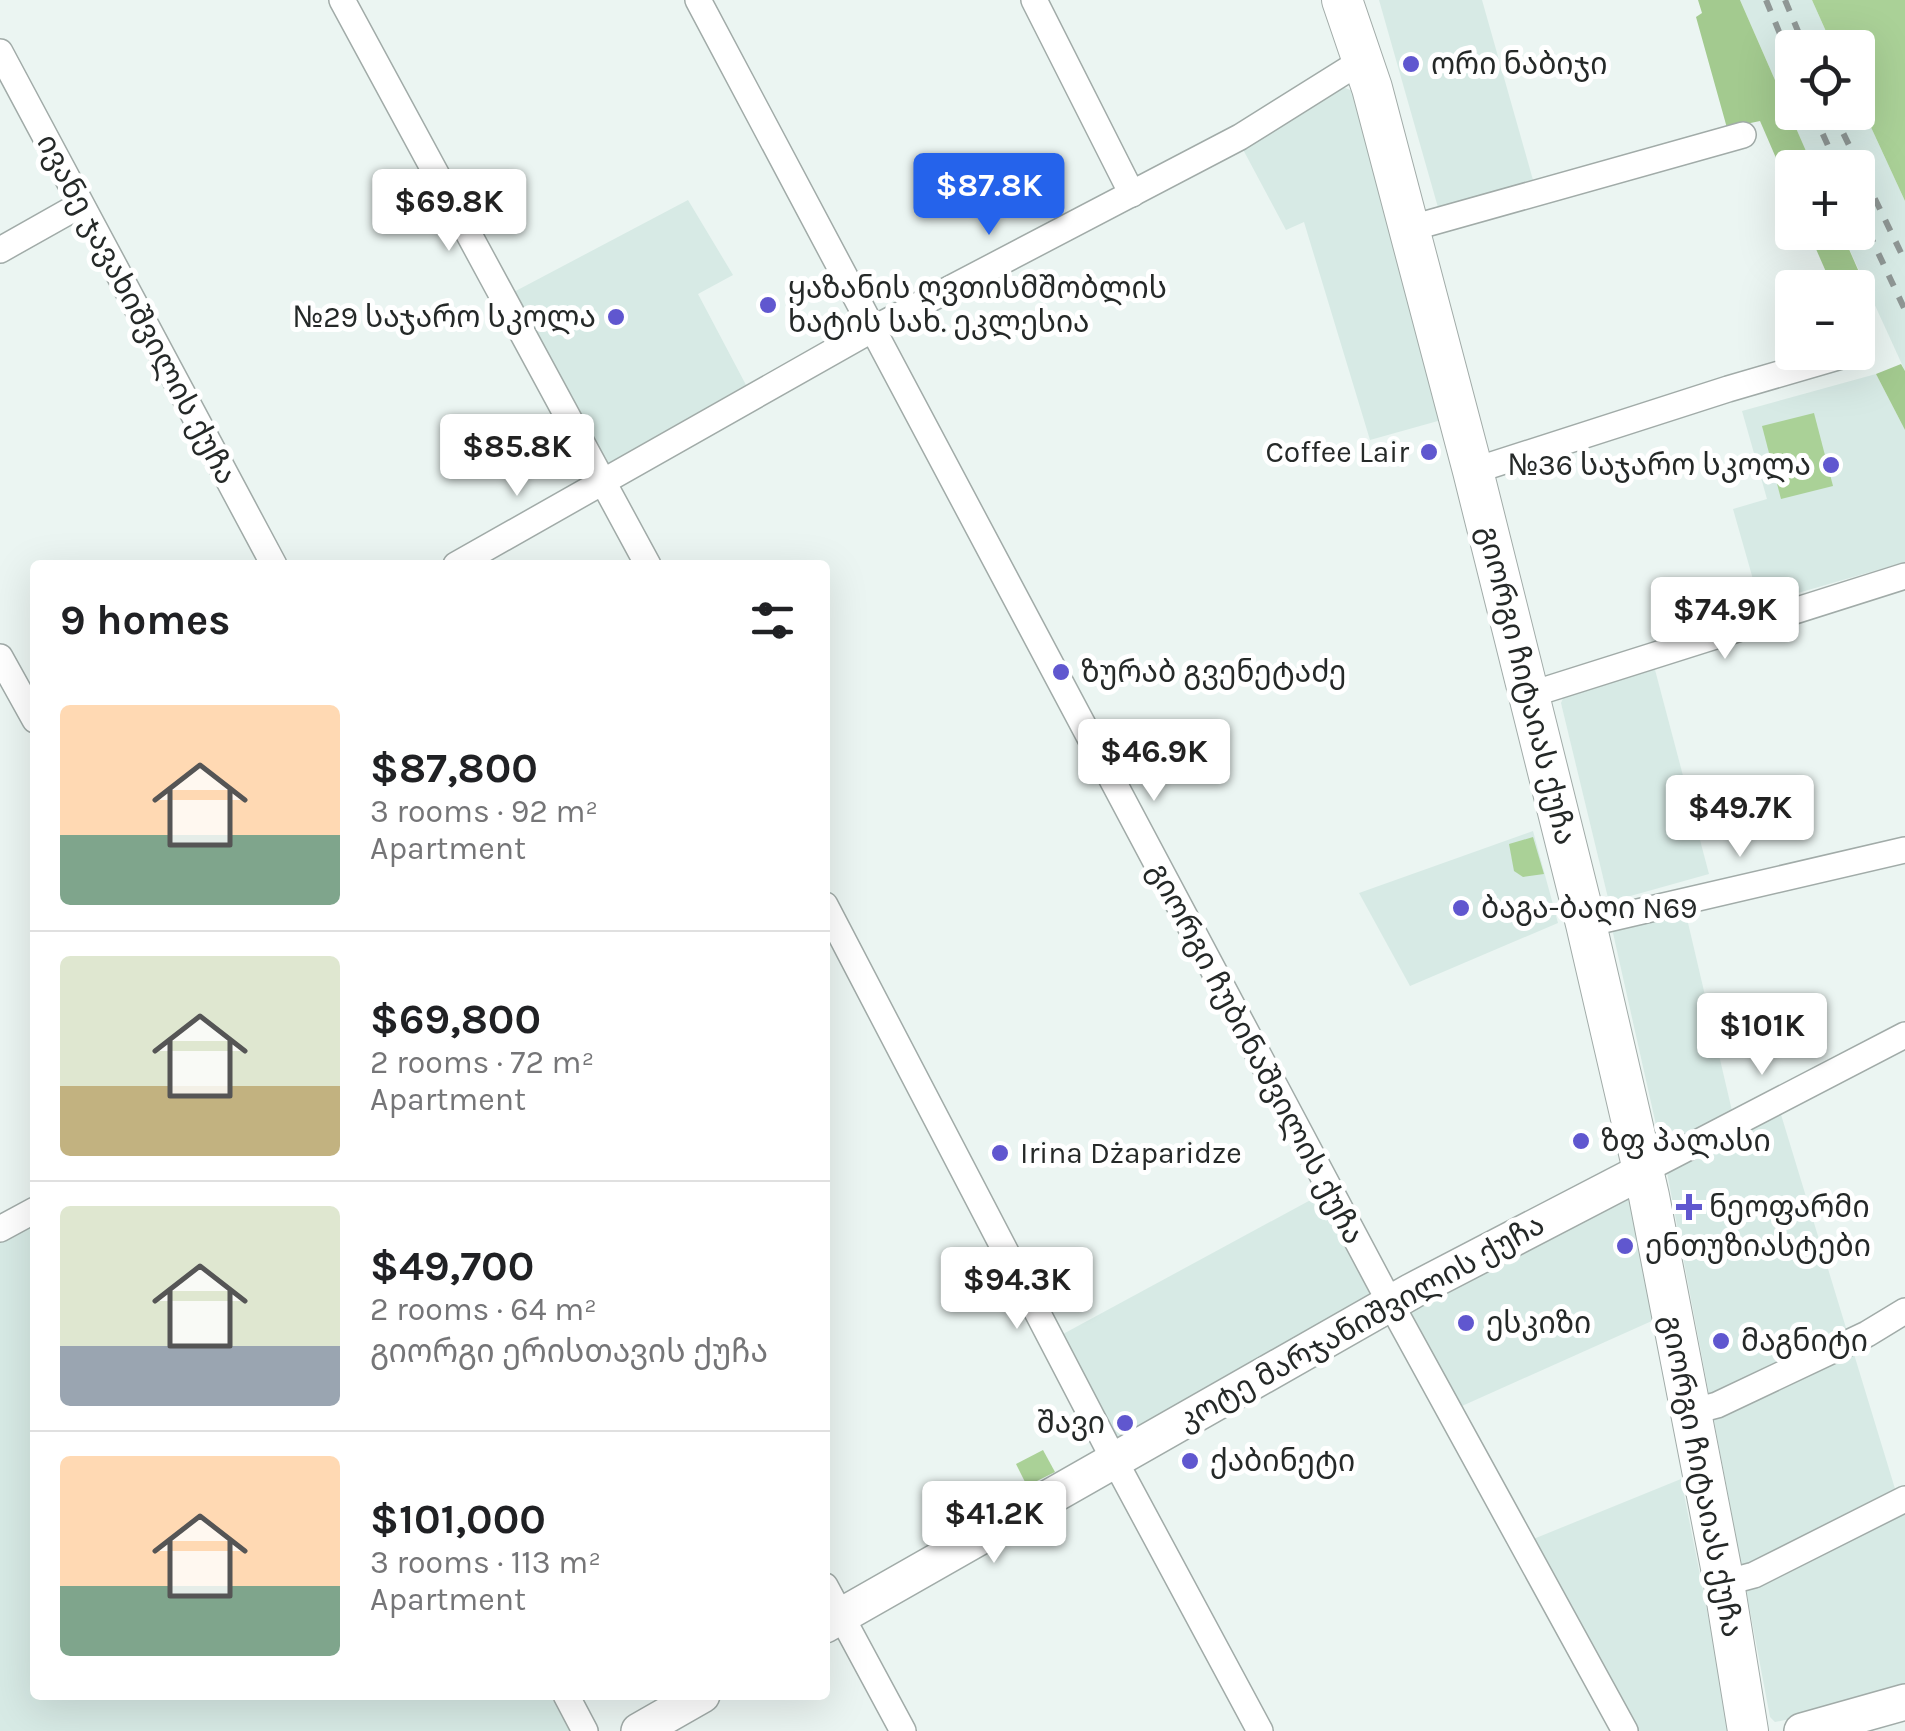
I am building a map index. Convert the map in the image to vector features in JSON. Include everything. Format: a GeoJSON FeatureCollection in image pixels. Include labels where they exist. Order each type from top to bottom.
{"type":"FeatureCollection","features":[{"type":"Feature","properties":{"kind":"main road","name":"გიორგი ჩიტაიას ქუჩა"},"geometry":{"type":"LineString","coordinates":[[1342,0],[1363,60],[1473,471],[1586,924],[1643,1170],[1724,1582],[1748,1731]]}},
{"type":"Feature","properties":{"kind":"main road","name":"კოტე მარჯანიშვილის ქუჩა"},"geometry":{"type":"LineString","coordinates":[[830,1609],[1114,1460],[1390,1304],[1643,1170]]}},
{"type":"Feature","properties":{"kind":"main road"},"geometry":{"type":"LineString","coordinates":[[639,1731],[693,1700]]}},
{"type":"Feature","properties":{"kind":"main road"},"geometry":{"type":"LineString","coordinates":[[1802,1731],[1905,1702]]}},
{"type":"Feature","properties":{"kind":"street"},"geometry":{"type":"LineString","coordinates":[[342,0],[645,560]]}},
{"type":"Feature","properties":{"kind":"street","name":"გიორგი ჩუბინაშვილის ქუჩა"},"geometry":{"type":"LineString","coordinates":[[698,0],[1390,1304],[1625,1731]]}},
{"type":"Feature","properties":{"kind":"street"},"geometry":{"type":"LineString","coordinates":[[1034,0],[1132,194]]}},
{"type":"Feature","properties":{"kind":"street","name":"ივანე ჯავახიშვილის ქუჩა"},"geometry":{"type":"LineString","coordinates":[[0,52],[271,560]]}},
{"type":"Feature","properties":{"kind":"street"},"geometry":{"type":"LineString","coordinates":[[465,560],[871,330],[1240,136],[1363,60]]}},
{"type":"Feature","properties":{"kind":"street"},"geometry":{"type":"LineString","coordinates":[[1408,229],[1743,136]]}},
{"type":"Feature","properties":{"kind":"street"},"geometry":{"type":"LineString","coordinates":[[0,250],[80,205]]}},
{"type":"Feature","properties":{"kind":"street"},"geometry":{"type":"LineString","coordinates":[[1473,471],[1793,370]]}},
{"type":"Feature","properties":{"kind":"street"},"geometry":{"type":"LineString","coordinates":[[1529,695],[1905,576]]}},
{"type":"Feature","properties":{"kind":"street"},"geometry":{"type":"LineString","coordinates":[[0,657],[30,711]]}},
{"type":"Feature","properties":{"kind":"street"},"geometry":{"type":"LineString","coordinates":[[1586,924],[1905,850]]}},
{"type":"Feature","properties":{"kind":"street"},"geometry":{"type":"LineString","coordinates":[[830,915],[1260,1731]]}},
{"type":"Feature","properties":{"kind":"street","name":"კოტე მარჯანიშვილის ქუჩა"},"geometry":{"type":"LineString","coordinates":[[1643,1170],[1905,1034]]}},
{"type":"Feature","properties":{"kind":"street"},"geometry":{"type":"LineString","coordinates":[[0,1229],[30,1213]]}},
{"type":"Feature","properties":{"kind":"street"},"geometry":{"type":"LineString","coordinates":[[1691,1412],[1716,1405],[1867,1334],[1905,1310]]}},
{"type":"Feature","properties":{"kind":"street"},"geometry":{"type":"LineString","coordinates":[[1724,1582],[1754,1575],[1905,1500]]}},
{"type":"Feature","properties":{"kind":"street"},"geometry":{"type":"LineString","coordinates":[[830,1609],[903,1731]]}},
{"type":"Feature","properties":{"kind":"street"},"geometry":{"type":"LineString","coordinates":[[569,1700],[585,1731]]}},
{"type":"Feature","properties":{"kind":"shaded area"},"geometry":{"type":"Polygon","coordinates":[[[1379,0],[1482,0],[1535,187],[1439,211],[1379,0]]]}},
{"type":"Feature","properties":{"kind":"shaded area"},"geometry":{"type":"Polygon","coordinates":[[[1740,0],[1812,0],[1825,30],[1775,30],[1775,80],[1740,0]]]}},
{"type":"Feature","properties":{"kind":"shaded area"},"geometry":{"type":"Polygon","coordinates":[[[1340,86],[1353,91],[1445,419],[1370,440],[1304,222],[1286,230],[1239,142],[1340,86]]]}},
{"type":"Feature","properties":{"kind":"shaded area"},"geometry":{"type":"Polygon","coordinates":[[[1797,130],[1872,130],[1905,201],[1905,371],[1875,305],[1875,270],[1859,270],[1850,250],[1875,250],[1875,150],[1806,150],[1797,130]]]}},
{"type":"Feature","properties":{"kind":"shaded area","name":"№29 საჯარო სკოლა"},"geometry":{"type":"Polygon","coordinates":[[[688,200],[733,275],[698,294],[746,385],[607,464],[597,455],[510,294],[688,200]]]}},
{"type":"Feature","properties":{"kind":"shaded area","name":"№36 საჯარო სკოლა"},"geometry":{"type":"Polygon","coordinates":[[[1876,374],[1905,430],[1905,562],[1760,604],[1733,509],[1767,499],[1742,411],[1876,374]]]}},
{"type":"Feature","properties":{"kind":"shaded area"},"geometry":{"type":"Polygon","coordinates":[[[1654,666],[1709,874],[1609,902],[1561,703],[1567,689],[1654,666]]]}},
{"type":"Feature","properties":{"kind":"shaded area","name":"ბაგა-ბაღი N69"},"geometry":{"type":"Polygon","coordinates":[[[1533,831],[1558,923],[1410,986],[1359,893],[1533,831]]]}},
{"type":"Feature","properties":{"kind":"shaded area"},"geometry":{"type":"Polygon","coordinates":[[[1685,910],[1733,1115],[1661,1147],[1613,933],[1614,926],[1685,910]]]}},
{"type":"Feature","properties":{"kind":"shaded area"},"geometry":{"type":"Polygon","coordinates":[[[1779,1108],[1896,1492],[1905,1508],[1905,1695],[1775,1722],[1770,1717],[1666,1167],[1779,1108]]]}},
{"type":"Feature","properties":{"kind":"shaded area"},"geometry":{"type":"Polygon","coordinates":[[[1633,1187],[1654,1320],[1462,1406],[1403,1314],[1633,1187]]]}},
{"type":"Feature","properties":{"kind":"shaded area"},"geometry":{"type":"Polygon","coordinates":[[[1329,1190],[1390,1303],[1115,1460],[1052,1340],[1329,1190]]]}},
{"type":"Feature","properties":{"kind":"shaded area"},"geometry":{"type":"Polygon","coordinates":[[[30,1225],[30,1700],[553,1700],[570,1731],[0,1731],[0,1241],[30,1225]]]}},
{"type":"Feature","properties":{"kind":"shaded area"},"geometry":{"type":"Polygon","coordinates":[[[1681,1479],[1731,1731],[1635,1731],[1531,1540],[1681,1479]]]}},
{"type":"Feature","properties":{"kind":"green space"},"geometry":{"type":"Polygon","coordinates":[[[1698,0],[1740,0],[1775,80],[1775,130],[1797,130],[1806,150],[1775,150],[1775,156],[1760,121],[1727,128],[1696,17],[1702,13],[1698,0]]]}},
{"type":"Feature","properties":{"kind":"green space"},"geometry":{"type":"Polygon","coordinates":[[[1812,0],[1905,0],[1905,201],[1872,130],[1875,30],[1825,30],[1812,0]]]}},
{"type":"Feature","properties":{"kind":"green space"},"geometry":{"type":"Polygon","coordinates":[[[1816,250],[1849,250],[1858,270],[1825,270],[1816,250]]]}},
{"type":"Feature","properties":{"kind":"green space"},"geometry":{"type":"Polygon","coordinates":[[[1901,364],[1905,371],[1905,430],[1876,374],[1901,364]]]}},
{"type":"Feature","properties":{"kind":"green space"},"geometry":{"type":"Polygon","coordinates":[[[1814,413],[1833,486],[1781,499],[1762,426],[1814,413]]]}},
{"type":"Feature","properties":{"kind":"green space"},"geometry":{"type":"Polygon","coordinates":[[[1533,837],[1544,874],[1523,877],[1514,871],[1509,844],[1533,837]]]}},
{"type":"Feature","properties":{"kind":"green space"},"geometry":{"type":"Polygon","coordinates":[[[1043,1450],[1055,1472],[1027,1486],[1016,1464],[1043,1450]]]}},
{"type":"Feature","properties":{"kind":"railway"},"geometry":{"type":"LineString","coordinates":[[1766,0],[1778,30]]}},
{"type":"Feature","properties":{"kind":"railway"},"geometry":{"type":"LineString","coordinates":[[1785,0],[1798,30]]}},
{"type":"Feature","properties":{"kind":"railway"},"geometry":{"type":"LineString","coordinates":[[1821,130],[1830,150]]}},
{"type":"Feature","properties":{"kind":"railway"},"geometry":{"type":"LineString","coordinates":[[1842,130],[1905,261]]}},
{"type":"Feature","properties":{"kind":"railway"},"geometry":{"type":"LineString","coordinates":[[1875,246],[1905,310]]}},
{"type":"Feature","properties":{"kind":"place","name":"ორი ნაბიჯი"},"geometry":{"type":"Point","coordinates":[1411,64]}},
{"type":"Feature","properties":{"kind":"place","name":"ყაზანის ღვთისმშობლის ხატის სახ. ეკლესია"},"geometry":{"type":"Point","coordinates":[768,305]}},
{"type":"Feature","properties":{"kind":"place","name":"№29 საჯარო სკოლა"},"geometry":{"type":"Point","coordinates":[616,317]}},
{"type":"Feature","properties":{"kind":"place","name":"Coffee Lair"},"geometry":{"type":"Point","coordinates":[1429,452]}},
{"type":"Feature","properties":{"kind":"place","name":"№36 საჯარო სკოლა"},"geometry":{"type":"Point","coordinates":[1831,465]}},
{"type":"Feature","properties":{"kind":"place","name":"ზურაბ გვენეტაძე"},"geometry":{"type":"Point","coordinates":[1061,672]}},
{"type":"Feature","properties":{"kind":"place","name":"ბაგა-ბაღი N69"},"geometry":{"type":"Point","coordinates":[1461,908]}},
{"type":"Feature","properties":{"kind":"place","name":"ზფ პალასი"},"geometry":{"type":"Point","coordinates":[1581,1141]}},
{"type":"Feature","properties":{"kind":"place","name":"Irina Dżaparidze"},"geometry":{"type":"Point","coordinates":[1000,1153]}},
{"type":"Feature","properties":{"kind":"place","name":"ნეოფარმი"},"geometry":{"type":"Point","coordinates":[1689,1207]}},
{"type":"Feature","properties":{"kind":"place","name":"ენთუზიასტები"},"geometry":{"type":"Point","coordinates":[1625,1246]}},
{"type":"Feature","properties":{"kind":"place","name":"ესკიზი"},"geometry":{"type":"Point","coordinates":[1466,1323]}},
{"type":"Feature","properties":{"kind":"place","name":"მაგნიტი"},"geometry":{"type":"Point","coordinates":[1721,1341]}},
{"type":"Feature","properties":{"kind":"place","name":"შავი"},"geometry":{"type":"Point","coordinates":[1125,1423]}},
{"type":"Feature","properties":{"kind":"place","name":"ქაბინეტი"},"geometry":{"type":"Point","coordinates":[1190,1461]}}]}
